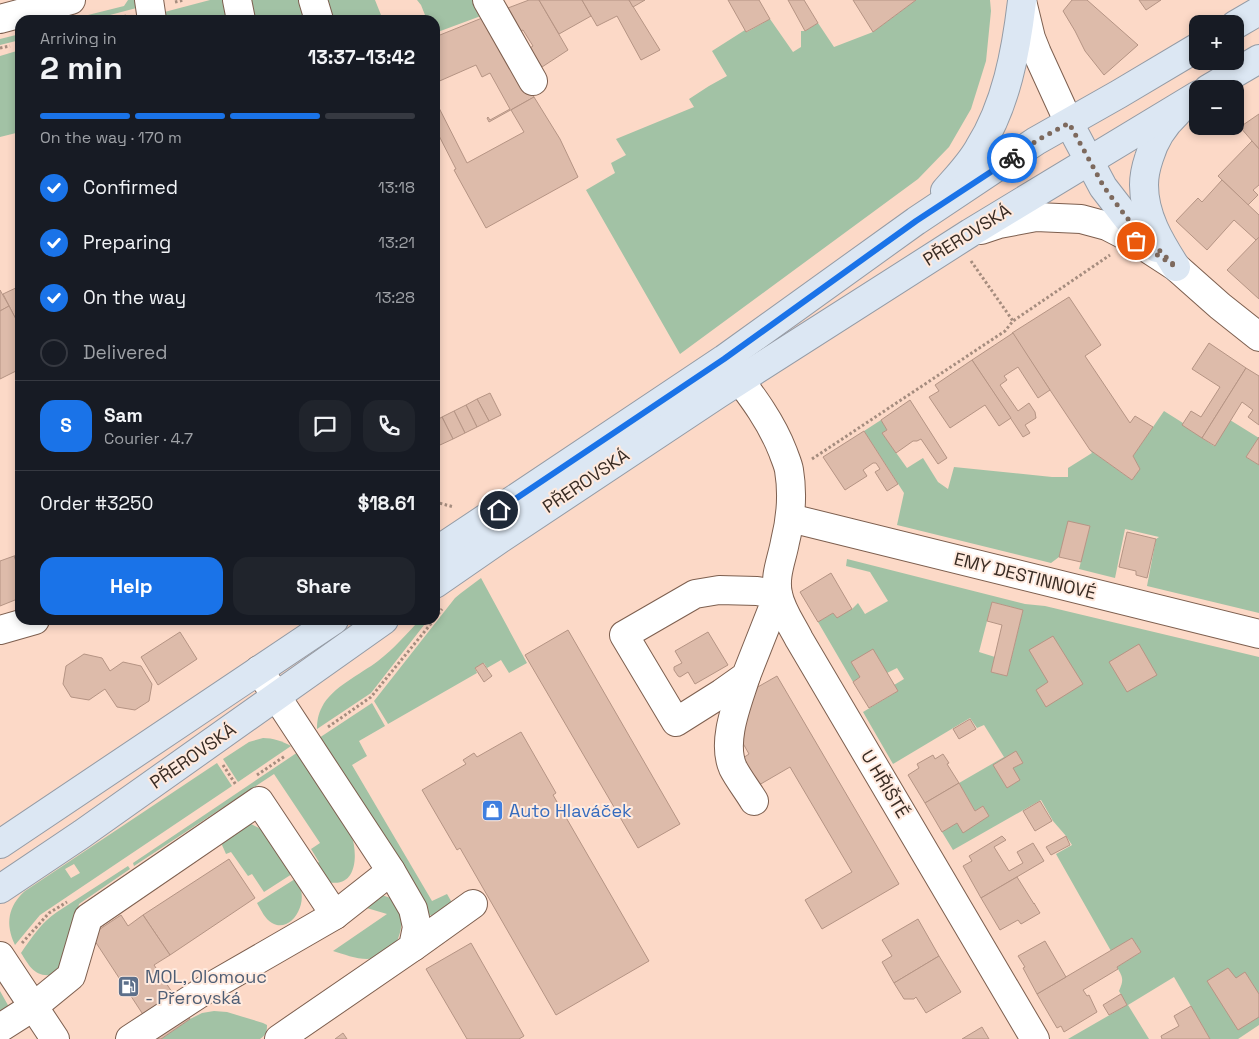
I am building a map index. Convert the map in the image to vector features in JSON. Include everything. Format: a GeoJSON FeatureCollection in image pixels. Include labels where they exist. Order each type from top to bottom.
{"type":"FeatureCollection","features":[{"type":"Feature","properties":{"kind":"main road"},"geometry":{"type":"LineString","coordinates":[[916,221],[965,168],[979,149],[992,124],[1001,103],[1007,79],[1020,20],[1022,1]]}},
{"type":"Feature","properties":{"kind":"main road"},"geometry":{"type":"LineString","coordinates":[[1244,20],[1259,11]]}},
{"type":"Feature","properties":{"kind":"main road","name":"PŘEROVSKÁ"},"geometry":{"type":"LineString","coordinates":[[440,581],[565,495],[732,370],[916,221],[1036,141],[1189,53]]}},
{"type":"Feature","properties":{"kind":"main road"},"geometry":{"type":"LineString","coordinates":[[1223,80],[1259,59]]}},
{"type":"Feature","properties":{"kind":"main road","name":"PŘEROVSKÁ"},"geometry":{"type":"LineString","coordinates":[[440,549],[732,370],[970,233],[1189,101]]}},
{"type":"Feature","properties":{"kind":"main road"},"geometry":{"type":"LineString","coordinates":[[1176,267],[1157,236],[1151,222],[1144,196],[1144,184],[1145,172],[1151,152],[1160,134],[1170,120],[1189,103]]}},
{"type":"Feature","properties":{"kind":"main road"},"geometry":{"type":"LineString","coordinates":[[1069,123],[1088,161],[1127,218],[1176,267]]}},
{"type":"Feature","properties":{"kind":"main road","name":"PŘEROVSKÁ"},"geometry":{"type":"LineString","coordinates":[[0,844],[326,625]]}},
{"type":"Feature","properties":{"kind":"main road","name":"PŘEROVSKÁ"},"geometry":{"type":"LineString","coordinates":[[0,889],[90,828],[377,625]]}},
{"type":"Feature","properties":{"kind":"street"},"geometry":{"type":"LineString","coordinates":[[15,15],[72,0]]}},
{"type":"Feature","properties":{"kind":"street"},"geometry":{"type":"LineString","coordinates":[[149,0],[151,15]]}},
{"type":"Feature","properties":{"kind":"street"},"geometry":{"type":"LineString","coordinates":[[237,0],[240,15]]}},
{"type":"Feature","properties":{"kind":"street"},"geometry":{"type":"LineString","coordinates":[[313,0],[318,15]]}},
{"type":"Feature","properties":{"kind":"street"},"geometry":{"type":"LineString","coordinates":[[487,0],[533,81]]}},
{"type":"Feature","properties":{"kind":"street"},"geometry":{"type":"LineString","coordinates":[[1022,1],[1031,38],[1069,123]]}},
{"type":"Feature","properties":{"kind":"street"},"geometry":{"type":"LineString","coordinates":[[0,19],[15,15]]}},
{"type":"Feature","properties":{"kind":"street"},"geometry":{"type":"LineString","coordinates":[[970,233],[999,224],[1036,217],[1081,219],[1107,226],[1136,241],[1176,267],[1259,337]]}},
{"type":"Feature","properties":{"kind":"street"},"geometry":{"type":"LineString","coordinates":[[732,370],[770,424],[781,446],[789,469],[791,492],[790,518]]}},
{"type":"Feature","properties":{"kind":"street","name":"U HŘIŠTĚ"},"geometry":{"type":"LineString","coordinates":[[790,518],[776,582],[778,595],[784,610],[799,639],[1035,1039]]}},
{"type":"Feature","properties":{"kind":"street","name":"EMY DESTINNOVÉ"},"geometry":{"type":"LineString","coordinates":[[790,518],[1259,634]]}},
{"type":"Feature","properties":{"kind":"street"},"geometry":{"type":"LineString","coordinates":[[746,676],[676,722],[624,635],[695,594],[719,590],[741,590],[778,595],[746,676],[730,731],[729,753],[733,768],[754,801]]}},
{"type":"Feature","properties":{"kind":"street"},"geometry":{"type":"LineString","coordinates":[[0,630],[18,625]]}},
{"type":"Feature","properties":{"kind":"street"},"geometry":{"type":"LineString","coordinates":[[259,670],[391,871],[413,909],[417,927],[413,947]]}},
{"type":"Feature","properties":{"kind":"street"},"geometry":{"type":"LineString","coordinates":[[0,1028],[33,1007],[71,976],[88,918],[259,801],[334,916]]}},
{"type":"Feature","properties":{"kind":"street"},"geometry":{"type":"LineString","coordinates":[[130,1039],[205,990],[334,916],[391,871]]}},
{"type":"Feature","properties":{"kind":"street"},"geometry":{"type":"LineString","coordinates":[[279,1039],[473,904]]}},
{"type":"Feature","properties":{"kind":"street"},"geometry":{"type":"LineString","coordinates":[[0,956],[55,1039]]}},
{"type":"Feature","properties":{"kind":"path"},"geometry":{"type":"LineString","coordinates":[[789,469],[808,462],[1004,331],[1013,321],[1111,255]]}},
{"type":"Feature","properties":{"kind":"path"},"geometry":{"type":"LineString","coordinates":[[970,261],[1013,321]]}},
{"type":"Feature","properties":{"kind":"path"},"geometry":{"type":"LineString","coordinates":[[326,729],[371,697],[430,625]]}},
{"type":"Feature","properties":{"kind":"path"},"geometry":{"type":"LineString","coordinates":[[220,761],[238,788]]}},
{"type":"Feature","properties":{"kind":"green space"},"geometry":{"type":"Polygon","coordinates":[[[128,0],[142,0],[144,6],[110,15],[88,15],[124,6],[128,0]]]}},
{"type":"Feature","properties":{"kind":"green space"},"geometry":{"type":"Polygon","coordinates":[[[210,0],[232,0],[235,15],[157,15],[210,0]]]}},
{"type":"Feature","properties":{"kind":"green space"},"geometry":{"type":"Polygon","coordinates":[[[241,0],[308,0],[313,15],[245,15],[241,0]]]}},
{"type":"Feature","properties":{"kind":"green space"},"geometry":{"type":"Polygon","coordinates":[[[318,0],[375,0],[381,15],[322,15],[318,0]]]}},
{"type":"Feature","properties":{"kind":"green space"},"geometry":{"type":"Polygon","coordinates":[[[417,0],[483,0],[489,13],[440,31],[440,15],[425,15],[417,0]]]}},
{"type":"Feature","properties":{"kind":"green space"},"geometry":{"type":"Polygon","coordinates":[[[916,0],[990,0],[991,11],[986,61],[971,109],[949,147],[918,179],[680,354],[586,190],[615,173],[611,163],[626,155],[616,139],[694,107],[689,99],[727,76],[712,51],[745,30],[747,32],[770,19],[793,52],[801,47],[801,31],[805,31],[818,23],[834,47],[873,32],[916,0]]]}},
{"type":"Feature","properties":{"kind":"green space"},"geometry":{"type":"Polygon","coordinates":[[[15,35],[15,41],[0,45],[0,39],[15,35]]]}},
{"type":"Feature","properties":{"kind":"green space"},"geometry":{"type":"Polygon","coordinates":[[[15,52],[15,133],[0,137],[0,56],[15,52]]]}},
{"type":"Feature","properties":{"kind":"green space"},"geometry":{"type":"Polygon","coordinates":[[[1164,411],[1214,446],[1230,420],[1259,438],[1246,457],[1259,465],[1259,613],[1147,586],[1156,539],[1159,537],[1125,529],[1115,578],[1079,569],[1090,526],[1068,522],[1059,557],[1051,563],[897,525],[904,493],[864,431],[881,420],[887,430],[882,433],[907,468],[923,458],[938,482],[948,489],[954,467],[1068,477],[1068,468],[1092,453],[1090,450],[1132,480],[1140,469],[1133,456],[1164,411]]]}},
{"type":"Feature","properties":{"kind":"green space"},"geometry":{"type":"Polygon","coordinates":[[[847,559],[1025,604],[1045,606],[1259,657],[1259,1025],[1238,1039],[1210,1039],[1174,977],[1128,1005],[1149,1039],[1068,1039],[1127,1005],[1119,991],[1122,979],[1117,967],[1141,952],[1132,938],[1111,951],[1056,854],[1072,845],[1053,821],[1041,800],[953,850],[942,832],[957,823],[963,832],[989,816],[983,806],[975,811],[959,783],[1004,757],[984,725],[977,728],[970,718],[893,764],[863,712],[898,691],[894,685],[904,679],[897,668],[887,673],[860,677],[853,682],[818,622],[833,613],[837,617],[852,609],[858,603],[865,614],[888,601],[870,572],[846,566],[847,559]],[[992,602],[979,652],[995,657],[991,672],[1007,676],[1023,610],[992,602]]]}},
{"type":"Feature","properties":{"kind":"green space"},"geometry":{"type":"Polygon","coordinates":[[[481,578],[527,663],[509,673],[501,660],[487,668],[484,663],[475,668],[477,673],[388,724],[374,701],[434,625],[440,625],[440,617],[455,598],[481,578]]]}},
{"type":"Feature","properties":{"kind":"green space"},"geometry":{"type":"Polygon","coordinates":[[[415,625],[424,625],[371,693],[317,729],[321,710],[333,693],[395,646],[415,625]]]}},
{"type":"Feature","properties":{"kind":"green space"},"geometry":{"type":"Polygon","coordinates":[[[372,703],[385,726],[359,741],[367,756],[352,765],[432,901],[447,894],[451,901],[451,904],[437,917],[427,914],[319,738],[372,703]]]}},
{"type":"Feature","properties":{"kind":"green space"},"geometry":{"type":"Polygon","coordinates":[[[263,738],[277,740],[291,746],[238,782],[223,759],[249,742],[263,738]]]}},
{"type":"Feature","properties":{"kind":"green space"},"geometry":{"type":"Polygon","coordinates":[[[298,752],[351,834],[355,859],[350,875],[345,880],[338,883],[328,882],[314,866],[319,862],[311,849],[320,843],[274,774],[134,866],[133,863],[298,752]]]}},
{"type":"Feature","properties":{"kind":"green space"},"geometry":{"type":"Polygon","coordinates":[[[217,763],[232,786],[40,915],[15,945],[10,930],[10,916],[15,903],[25,891],[217,763]],[[74,864],[65,869],[71,878],[80,873],[74,864]]]}},
{"type":"Feature","properties":{"kind":"green space"},"geometry":{"type":"Polygon","coordinates":[[[245,824],[251,824],[261,829],[292,874],[264,892],[252,874],[248,876],[231,852],[226,854],[222,845],[224,838],[245,824]]]}},
{"type":"Feature","properties":{"kind":"green space"},"geometry":{"type":"Polygon","coordinates":[[[128,866],[130,869],[79,904],[67,962],[51,975],[36,972],[21,953],[41,926],[51,916],[128,866]]]}},
{"type":"Feature","properties":{"kind":"green space"},"geometry":{"type":"Polygon","coordinates":[[[295,879],[300,887],[302,896],[298,913],[287,924],[279,925],[272,923],[265,917],[257,903],[295,879]]]}},
{"type":"Feature","properties":{"kind":"green space"},"geometry":{"type":"Polygon","coordinates":[[[380,895],[395,901],[401,914],[400,933],[392,948],[387,952],[367,959],[333,951],[387,914],[360,906],[380,895]]]}},
{"type":"Feature","properties":{"kind":"green space"},"geometry":{"type":"Polygon","coordinates":[[[0,991],[9,1007],[0,1014],[0,991]]]}},
{"type":"Feature","properties":{"kind":"green space"},"geometry":{"type":"Polygon","coordinates":[[[214,1011],[227,1012],[263,1023],[267,1025],[266,1033],[260,1039],[161,1039],[190,1019],[202,1013],[214,1011]]]}},
{"type":"Feature","properties":{"kind":"building"},"geometry":{"type":"Polygon","coordinates":[[[529,0],[539,0],[568,50],[542,67],[530,48],[533,46],[523,30],[512,35],[500,11],[529,0]]]}},
{"type":"Feature","properties":{"kind":"building"},"geometry":{"type":"Polygon","coordinates":[[[539,0],[582,0],[591,16],[559,34],[539,0]]]}},
{"type":"Feature","properties":{"kind":"building"},"geometry":{"type":"Polygon","coordinates":[[[582,0],[629,0],[660,50],[641,60],[617,16],[597,26],[582,0]]]}},
{"type":"Feature","properties":{"kind":"building"},"geometry":{"type":"Polygon","coordinates":[[[629,0],[645,0],[633,7],[629,0]]]}},
{"type":"Feature","properties":{"kind":"building"},"geometry":{"type":"Polygon","coordinates":[[[728,0],[759,0],[770,19],[746,32],[728,0]]]}},
{"type":"Feature","properties":{"kind":"building"},"geometry":{"type":"Polygon","coordinates":[[[788,0],[804,0],[818,23],[805,31],[788,0]]]}},
{"type":"Feature","properties":{"kind":"building"},"geometry":{"type":"Polygon","coordinates":[[[853,0],[916,0],[873,32],[853,0]]]}},
{"type":"Feature","properties":{"kind":"building"},"geometry":{"type":"Polygon","coordinates":[[[1072,0],[1087,0],[1138,45],[1104,75],[1085,51],[1063,11],[1072,0]]]}},
{"type":"Feature","properties":{"kind":"building"},"geometry":{"type":"Polygon","coordinates":[[[1139,0],[1161,0],[1146,10],[1139,0]]]}},
{"type":"Feature","properties":{"kind":"building"},"geometry":{"type":"Polygon","coordinates":[[[487,16],[499,40],[534,97],[489,122],[488,117],[490,120],[510,109],[490,73],[482,77],[476,65],[440,81],[440,35],[487,16]]]}},
{"type":"Feature","properties":{"kind":"building"},"geometry":{"type":"Polygon","coordinates":[[[534,97],[560,139],[578,177],[486,228],[454,170],[456,169],[440,138],[440,110],[467,163],[524,132],[511,110],[534,97]]]}},
{"type":"Feature","properties":{"kind":"building"},"geometry":{"type":"Polygon","coordinates":[[[1259,114],[1259,149],[1244,132],[1244,124],[1259,114]]]}},
{"type":"Feature","properties":{"kind":"building"},"geometry":{"type":"Polygon","coordinates":[[[1252,141],[1259,149],[1259,185],[1253,190],[1258,195],[1248,205],[1218,176],[1252,141]]]}},
{"type":"Feature","properties":{"kind":"building"},"geometry":{"type":"Polygon","coordinates":[[[1222,180],[1259,215],[1259,237],[1256,240],[1234,220],[1207,250],[1176,221],[1198,198],[1202,202],[1222,180]]]}},
{"type":"Feature","properties":{"kind":"building"},"geometry":{"type":"Polygon","coordinates":[[[1259,237],[1259,299],[1227,270],[1259,237]]]}},
{"type":"Feature","properties":{"kind":"building"},"geometry":{"type":"Polygon","coordinates":[[[15,288],[15,317],[3,294],[15,288]]]}},
{"type":"Feature","properties":{"kind":"building"},"geometry":{"type":"Polygon","coordinates":[[[0,290],[9,306],[0,311],[0,290]]]}},
{"type":"Feature","properties":{"kind":"building"},"geometry":{"type":"Polygon","coordinates":[[[1069,297],[1101,345],[1085,356],[1130,423],[1135,416],[1153,427],[1133,456],[1140,469],[1132,480],[1090,450],[1012,333],[1069,297]]]}},
{"type":"Feature","properties":{"kind":"building"},"geometry":{"type":"Polygon","coordinates":[[[9,306],[15,317],[15,372],[0,379],[0,311],[9,306]]]}},
{"type":"Feature","properties":{"kind":"building"},"geometry":{"type":"Polygon","coordinates":[[[1013,333],[1050,390],[1038,398],[1018,367],[1004,376],[1007,380],[1000,385],[1018,411],[1029,403],[1035,412],[1036,418],[1025,425],[1030,433],[1023,437],[972,360],[1013,333]]]}},
{"type":"Feature","properties":{"kind":"building"},"geometry":{"type":"Polygon","coordinates":[[[1209,343],[1246,368],[1202,438],[1182,425],[1191,411],[1201,417],[1220,387],[1192,369],[1209,343]]]}},
{"type":"Feature","properties":{"kind":"building"},"geometry":{"type":"Polygon","coordinates":[[[972,360],[1011,418],[999,426],[985,405],[950,428],[929,397],[939,391],[935,385],[972,360]]]}},
{"type":"Feature","properties":{"kind":"building"},"geometry":{"type":"Polygon","coordinates":[[[1246,368],[1259,376],[1259,425],[1248,417],[1253,410],[1242,402],[1215,446],[1202,438],[1246,368]]]}},
{"type":"Feature","properties":{"kind":"building"},"geometry":{"type":"Polygon","coordinates":[[[490,393],[501,415],[489,421],[477,399],[490,393]]]}},
{"type":"Feature","properties":{"kind":"building"},"geometry":{"type":"Polygon","coordinates":[[[477,399],[489,421],[477,427],[466,405],[477,399]]]}},
{"type":"Feature","properties":{"kind":"building"},"geometry":{"type":"Polygon","coordinates":[[[910,400],[947,458],[938,464],[921,439],[913,441],[896,453],[882,433],[887,430],[881,420],[910,400]]]}},
{"type":"Feature","properties":{"kind":"building"},"geometry":{"type":"Polygon","coordinates":[[[466,405],[477,427],[465,433],[454,411],[466,405]]]}},
{"type":"Feature","properties":{"kind":"building"},"geometry":{"type":"Polygon","coordinates":[[[454,411],[465,433],[453,439],[442,417],[454,411]]]}},
{"type":"Feature","properties":{"kind":"building"},"geometry":{"type":"Polygon","coordinates":[[[442,417],[453,439],[440,445],[440,418],[442,417]]]}},
{"type":"Feature","properties":{"kind":"building"},"geometry":{"type":"Polygon","coordinates":[[[864,431],[898,484],[887,491],[875,472],[880,469],[876,463],[863,470],[867,476],[845,490],[823,457],[864,431]]]}},
{"type":"Feature","properties":{"kind":"building"},"geometry":{"type":"Polygon","coordinates":[[[1259,437],[1259,465],[1246,457],[1259,437]]]}},
{"type":"Feature","properties":{"kind":"building"},"geometry":{"type":"Polygon","coordinates":[[[1068,521],[1090,526],[1081,562],[1059,557],[1068,521]]]}},
{"type":"Feature","properties":{"kind":"building"},"geometry":{"type":"Polygon","coordinates":[[[1127,532],[1156,539],[1147,578],[1136,575],[1136,571],[1119,567],[1127,532]]]}},
{"type":"Feature","properties":{"kind":"building"},"geometry":{"type":"Polygon","coordinates":[[[14,556],[15,559],[15,600],[0,606],[0,561],[14,556]]]}},
{"type":"Feature","properties":{"kind":"building"},"geometry":{"type":"Polygon","coordinates":[[[831,573],[852,609],[837,618],[833,613],[818,622],[800,592],[831,573]]]}},
{"type":"Feature","properties":{"kind":"building"},"geometry":{"type":"Polygon","coordinates":[[[992,602],[1023,610],[1007,676],[991,672],[1002,625],[987,621],[992,602]]]}},
{"type":"Feature","properties":{"kind":"building"},"geometry":{"type":"Polygon","coordinates":[[[568,630],[680,824],[638,848],[525,655],[568,630]]]}},
{"type":"Feature","properties":{"kind":"building"},"geometry":{"type":"Polygon","coordinates":[[[180,632],[197,659],[158,685],[141,657],[180,632]]]}},
{"type":"Feature","properties":{"kind":"building"},"geometry":{"type":"Polygon","coordinates":[[[708,632],[728,665],[695,684],[688,672],[680,677],[674,670],[674,667],[682,663],[675,651],[708,632]]]}},
{"type":"Feature","properties":{"kind":"building"},"geometry":{"type":"Polygon","coordinates":[[[1053,636],[1083,684],[1046,707],[1036,690],[1048,682],[1029,650],[1053,636]]]}},
{"type":"Feature","properties":{"kind":"building"},"geometry":{"type":"Polygon","coordinates":[[[1139,644],[1157,675],[1127,692],[1109,662],[1139,644]]]}},
{"type":"Feature","properties":{"kind":"building"},"geometry":{"type":"Polygon","coordinates":[[[873,649],[898,691],[869,708],[853,682],[860,677],[851,662],[873,649]]]}},
{"type":"Feature","properties":{"kind":"building"},"geometry":{"type":"Polygon","coordinates":[[[84,654],[102,658],[110,671],[123,662],[141,666],[152,684],[149,701],[135,710],[117,707],[105,689],[89,700],[71,697],[63,684],[66,666],[84,654]]]}},
{"type":"Feature","properties":{"kind":"building"},"geometry":{"type":"Polygon","coordinates":[[[483,663],[492,676],[484,682],[475,668],[483,663]]]}},
{"type":"Feature","properties":{"kind":"building"},"geometry":{"type":"Polygon","coordinates":[[[777,676],[899,884],[822,929],[805,900],[852,872],[790,767],[759,785],[743,758],[749,754],[736,731],[749,692],[777,676]]]}},
{"type":"Feature","properties":{"kind":"building"},"geometry":{"type":"Polygon","coordinates":[[[970,719],[976,729],[959,739],[953,729],[970,719]]]}},
{"type":"Feature","properties":{"kind":"building"},"geometry":{"type":"Polygon","coordinates":[[[521,732],[556,793],[553,795],[649,961],[556,1015],[460,848],[457,850],[422,790],[466,764],[463,760],[474,753],[477,757],[521,732]]]}},
{"type":"Feature","properties":{"kind":"building"},"geometry":{"type":"Polygon","coordinates":[[[1016,751],[1023,763],[1013,768],[1020,780],[1007,788],[993,765],[1016,751]]]}},
{"type":"Feature","properties":{"kind":"building"},"geometry":{"type":"Polygon","coordinates":[[[943,754],[959,783],[925,803],[908,775],[919,768],[917,764],[933,755],[935,759],[943,754]]]}},
{"type":"Feature","properties":{"kind":"building"},"geometry":{"type":"Polygon","coordinates":[[[959,783],[975,811],[983,806],[989,816],[963,833],[957,823],[942,832],[925,803],[959,783]]]}},
{"type":"Feature","properties":{"kind":"building"},"geometry":{"type":"Polygon","coordinates":[[[1040,801],[1052,821],[1035,831],[1023,811],[1040,801]]]}},
{"type":"Feature","properties":{"kind":"building"},"geometry":{"type":"Polygon","coordinates":[[[1002,836],[1006,840],[994,847],[1009,871],[1023,863],[1017,852],[1033,843],[1044,861],[981,898],[963,866],[972,861],[969,856],[1002,836]]]}},
{"type":"Feature","properties":{"kind":"building"},"geometry":{"type":"Polygon","coordinates":[[[1066,836],[1070,845],[1051,855],[1046,847],[1066,836]]]}},
{"type":"Feature","properties":{"kind":"building"},"geometry":{"type":"Polygon","coordinates":[[[229,859],[255,898],[170,955],[143,915],[229,859]]]}},
{"type":"Feature","properties":{"kind":"building"},"geometry":{"type":"Polygon","coordinates":[[[1017,877],[1040,913],[1021,924],[1018,920],[1000,930],[981,898],[1017,877]]]}},
{"type":"Feature","properties":{"kind":"building"},"geometry":{"type":"Polygon","coordinates":[[[121,915],[128,926],[143,915],[170,955],[154,965],[190,1019],[161,1039],[159,1039],[91,935],[121,915]]]}},
{"type":"Feature","properties":{"kind":"building"},"geometry":{"type":"Polygon","coordinates":[[[918,919],[939,956],[894,983],[882,962],[892,956],[882,940],[918,919]]]}},
{"type":"Feature","properties":{"kind":"building"},"geometry":{"type":"Polygon","coordinates":[[[1132,938],[1141,952],[1117,967],[1118,969],[1083,990],[1087,996],[1089,995],[1097,1012],[1064,1032],[1061,1026],[1057,1028],[1037,994],[1132,938]]]}},
{"type":"Feature","properties":{"kind":"building"},"geometry":{"type":"Polygon","coordinates":[[[1045,941],[1066,977],[1037,994],[1018,956],[1045,941]]]}},
{"type":"Feature","properties":{"kind":"building"},"geometry":{"type":"Polygon","coordinates":[[[471,943],[524,1036],[519,1039],[467,1039],[426,969],[471,943]]]}},
{"type":"Feature","properties":{"kind":"building"},"geometry":{"type":"Polygon","coordinates":[[[939,956],[961,992],[926,1013],[916,997],[914,999],[904,999],[894,983],[939,956]]]}},
{"type":"Feature","properties":{"kind":"building"},"geometry":{"type":"Polygon","coordinates":[[[1228,968],[1236,978],[1245,972],[1259,994],[1259,1017],[1238,1030],[1207,981],[1228,968]]]}},
{"type":"Feature","properties":{"kind":"building"},"geometry":{"type":"Polygon","coordinates":[[[1121,994],[1127,1005],[1109,1015],[1103,1005],[1121,994]]]}},
{"type":"Feature","properties":{"kind":"building"},"geometry":{"type":"Polygon","coordinates":[[[1191,1006],[1210,1039],[1162,1039],[1161,1036],[1179,1026],[1174,1016],[1191,1006]]]}},
{"type":"Feature","properties":{"kind":"building"},"geometry":{"type":"Polygon","coordinates":[[[982,1027],[989,1039],[962,1039],[982,1027]]]}},
{"type":"Feature","properties":{"kind":"building"},"geometry":{"type":"Polygon","coordinates":[[[343,1033],[347,1039],[335,1039],[343,1033]]]}},
{"type":"Feature","properties":{"kind":"way so far"},"geometry":{"type":"LineString","coordinates":[[1012,158],[1036,141],[1069,123],[1088,161],[1127,218],[1176,267],[1136,241]]}},
{"type":"Feature","properties":{"kind":"place","name":"Auto Hlaváček"},"geometry":{"type":"Point","coordinates":[493,811]}},
{"type":"Feature","properties":{"kind":"place","name":"MOL, Olomouc - Přerovská"},"geometry":{"type":"Point","coordinates":[129,987]}},
{"type":"Feature","properties":{"kind":"route"},"geometry":{"type":"LineString","coordinates":[[499,510],[724,359],[916,221],[1012,158]]}}]}
